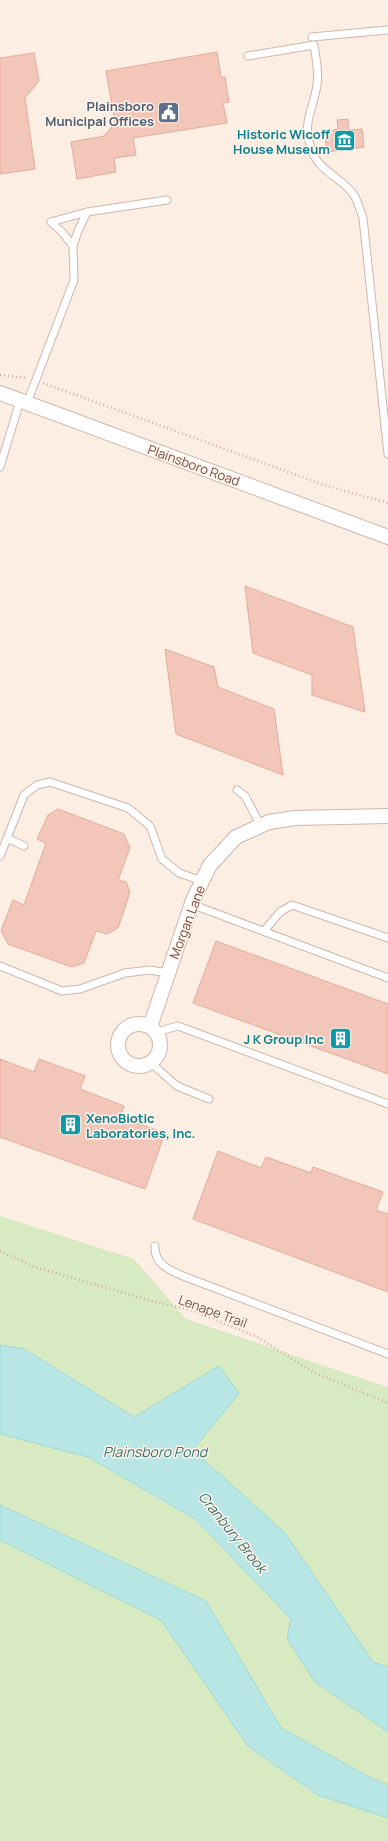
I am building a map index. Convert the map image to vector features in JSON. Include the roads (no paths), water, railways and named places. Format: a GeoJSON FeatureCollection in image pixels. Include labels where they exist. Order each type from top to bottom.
{"type":"FeatureCollection","features":[{"type":"Feature","properties":{"kind":"street","name":"Plainsboro Road"},"geometry":{"type":"LineString","coordinates":[[0,393],[388,536]]}},
{"type":"Feature","properties":{"kind":"street","name":"Morgan Lane"},"geometry":{"type":"LineString","coordinates":[[153,1029],[168,973],[192,904],[210,865],[236,837],[269,822],[295,818],[388,816]]}},
{"type":"Feature","properties":{"kind":"street"},"geometry":{"type":"LineString","coordinates":[[142,1024],[153,1029],[160,1042],[158,1056],[151,1063],[144,1066],[132,1066],[125,1062],[118,1050],[120,1035],[129,1026],[142,1024]]}},
{"type":"Feature","properties":{"kind":"lane"},"geometry":{"type":"LineString","coordinates":[[312,36],[387,30]]}},
{"type":"Feature","properties":{"kind":"lane"},"geometry":{"type":"LineString","coordinates":[[248,56],[314,45],[318,76],[317,86],[307,123],[307,132],[312,152],[318,161],[353,194],[363,218],[388,454]]}},
{"type":"Feature","properties":{"kind":"lane"},"geometry":{"type":"LineString","coordinates":[[73,246],[63,233],[51,222],[87,212],[167,200]]}},
{"type":"Feature","properties":{"kind":"lane"},"geometry":{"type":"LineString","coordinates":[[0,467],[24,402],[36,381],[74,280],[73,246],[87,212]]}},
{"type":"Feature","properties":{"kind":"lane"},"geometry":{"type":"LineString","coordinates":[[0,856],[24,794],[37,784],[50,782],[128,808],[150,826],[162,859],[179,873],[202,881]]}},
{"type":"Feature","properties":{"kind":"lane"},"geometry":{"type":"LineString","coordinates":[[237,790],[245,796],[261,826]]}},
{"type":"Feature","properties":{"kind":"lane"},"geometry":{"type":"LineString","coordinates":[[7,838],[24,846]]}},
{"type":"Feature","properties":{"kind":"lane"},"geometry":{"type":"LineString","coordinates":[[192,904],[388,978]]}},
{"type":"Feature","properties":{"kind":"lane"},"geometry":{"type":"LineString","coordinates":[[264,931],[280,912],[292,905],[388,938]]}},
{"type":"Feature","properties":{"kind":"lane"},"geometry":{"type":"LineString","coordinates":[[0,966],[62,991],[80,990],[125,972],[150,970],[168,973]]}},
{"type":"Feature","properties":{"kind":"lane"},"geometry":{"type":"LineString","coordinates":[[153,1029],[178,1026],[388,1104]]}},
{"type":"Feature","properties":{"kind":"lane"},"geometry":{"type":"LineString","coordinates":[[151,1063],[177,1086],[209,1099]]}},
{"type":"Feature","properties":{"kind":"lane"},"geometry":{"type":"LineString","coordinates":[[155,1246],[157,1260],[165,1268],[177,1274],[388,1354]]}},
{"type":"Feature","properties":{"kind":"water","name":"Plainsboro Pond"},"geometry":{"type":"Polygon","coordinates":[[[0,1345],[24,1349],[134,1417],[219,1366],[239,1393],[193,1450],[285,1533],[373,1662],[388,1667],[388,1732],[315,1682],[287,1639],[291,1619],[195,1519],[88,1457],[0,1434],[0,1345]]]}},
{"type":"Feature","properties":{"kind":"water"},"geometry":{"type":"Polygon","coordinates":[[[0,1505],[206,1601],[281,1728],[371,1778],[388,1785],[388,1818],[318,1795],[248,1746],[161,1620],[0,1540],[0,1505]]]}},
{"type":"Feature","properties":{"kind":"place","name":"Plainsboro Municipal Offices"},"geometry":{"type":"Point","coordinates":[169,113]}},
{"type":"Feature","properties":{"kind":"place","name":"Historic Wicoff House Museum"},"geometry":{"type":"Point","coordinates":[345,141]}},
{"type":"Feature","properties":{"kind":"place","name":"J K Group Inc"},"geometry":{"type":"Point","coordinates":[340,1039]}},
{"type":"Feature","properties":{"kind":"place","name":"XenoBiotic Laboratories, Inc."},"geometry":{"type":"Point","coordinates":[71,1125]}},
{"type":"Feature","properties":{"kind":"water label","name":"Cranbury Brook"},"geometry":{"type":"Point","coordinates":[233,1532]}}]}
